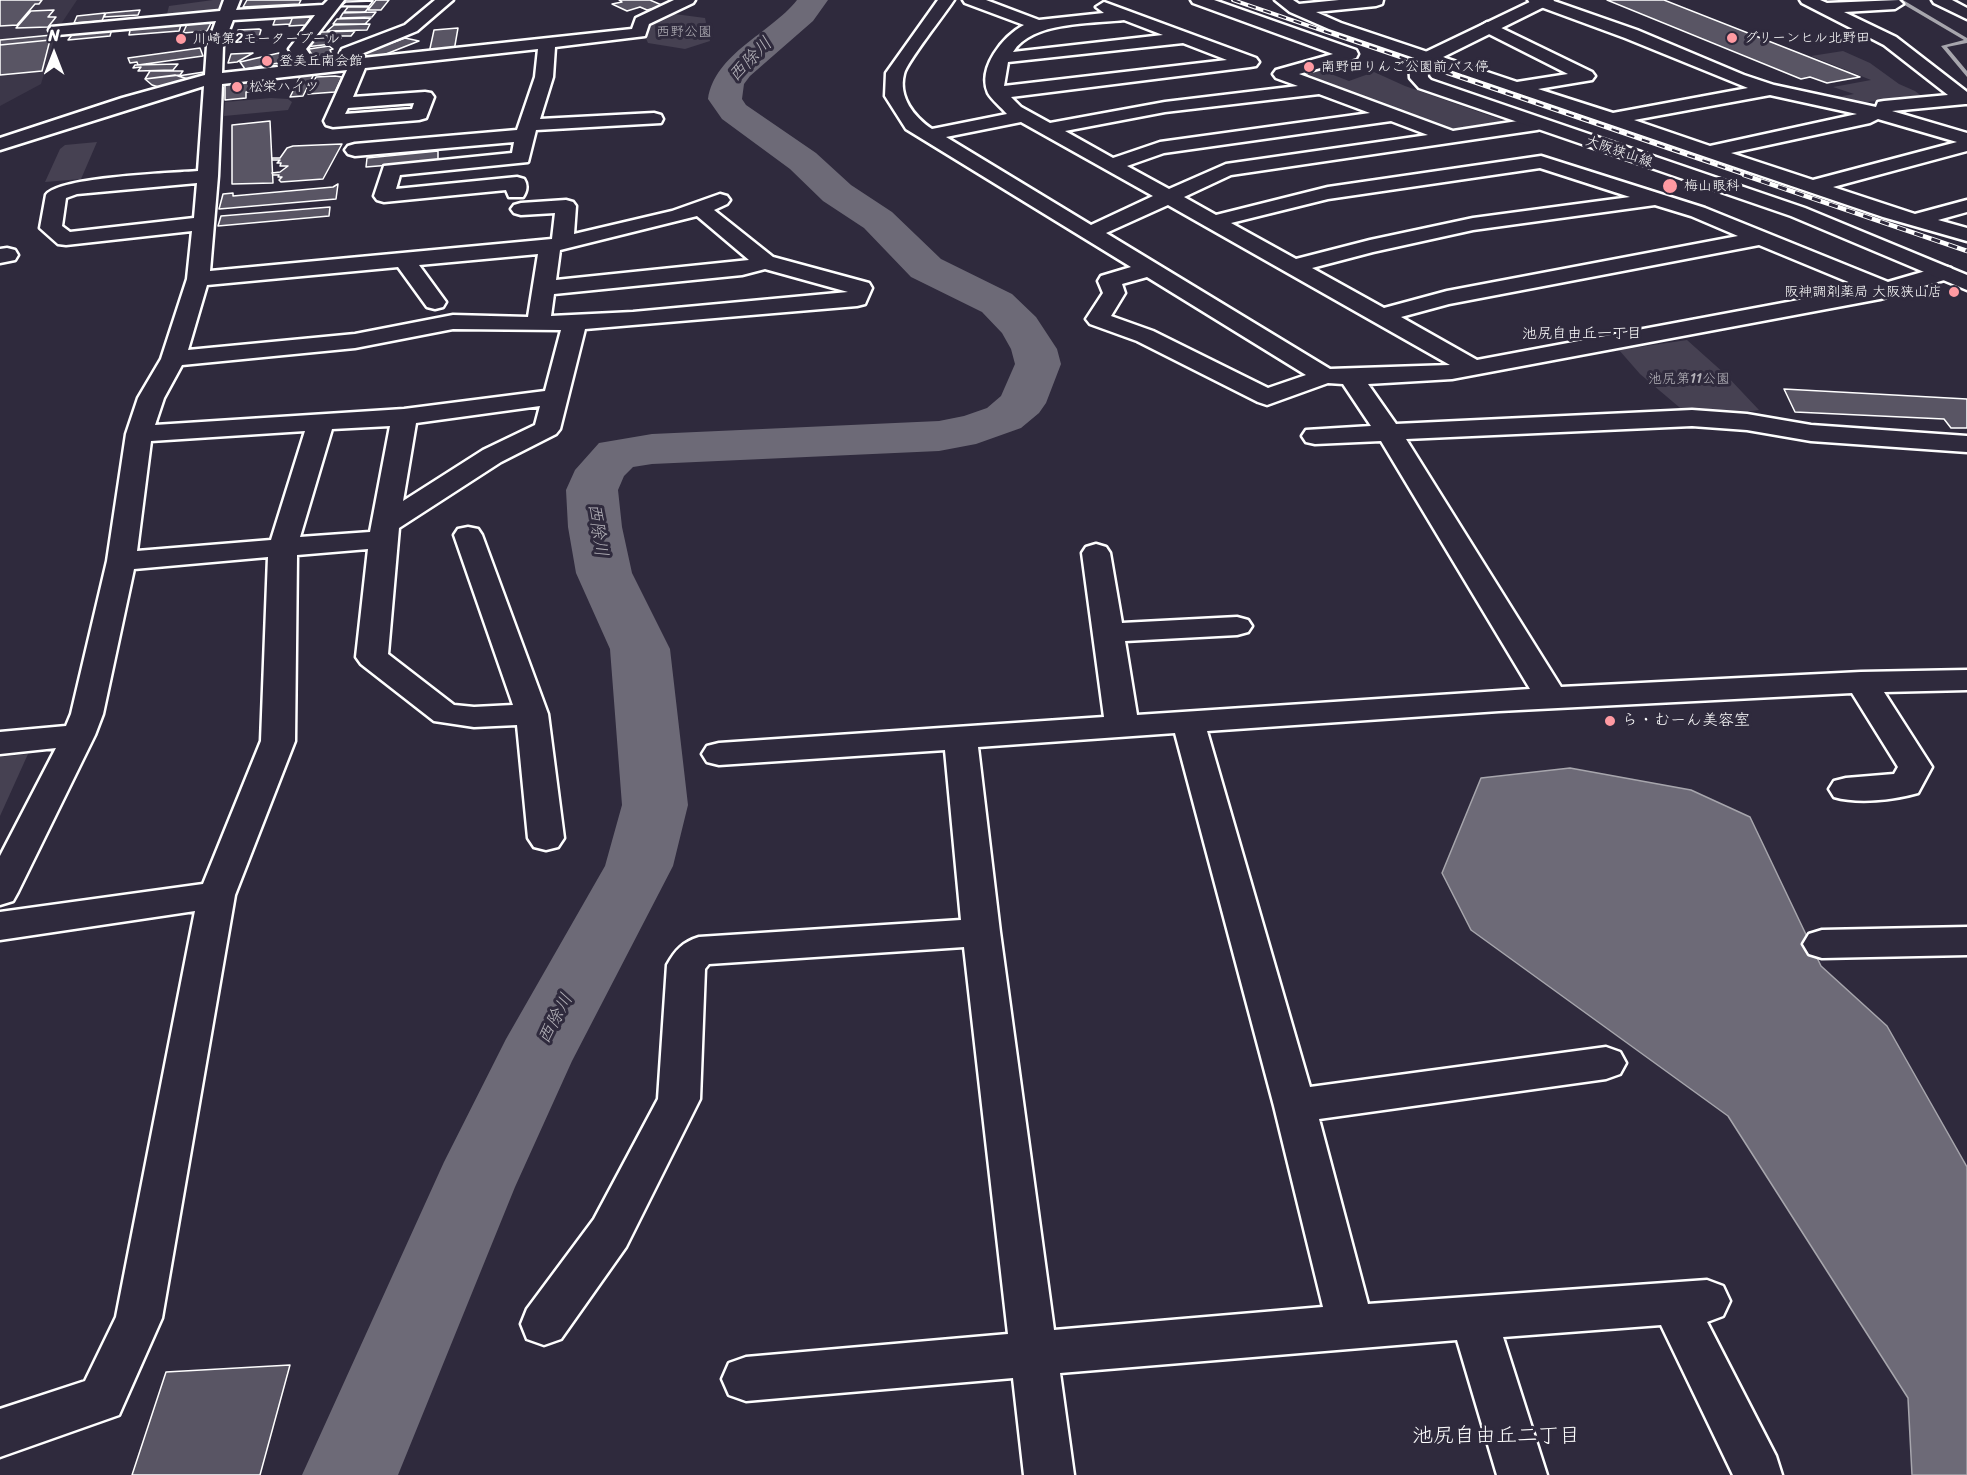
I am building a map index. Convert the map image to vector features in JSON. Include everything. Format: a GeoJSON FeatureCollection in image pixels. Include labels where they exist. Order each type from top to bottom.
{"type":"FeatureCollection","features":[{"type":"Feature","properties":{"kind":"street"},"geometry":{"type":"LineString","coordinates":[[279,73],[300,62],[339,57],[411,28],[445,0]]}},
{"type":"Feature","properties":{"kind":"street"},"geometry":{"type":"LineString","coordinates":[[946,0],[895,73],[894,96],[913,125],[1149,269],[1338,376],[1389,433],[1551,697]]}},
{"type":"Feature","properties":{"kind":"street"},"geometry":{"type":"LineString","coordinates":[[971,0],[1038,25]]}},
{"type":"Feature","properties":{"kind":"street"},"geometry":{"type":"LineString","coordinates":[[1085,0],[1451,137]]}},
{"type":"Feature","properties":{"kind":"street"},"geometry":{"type":"LineString","coordinates":[[998,93],[1266,68],[1350,54],[1199,0]]}},
{"type":"Feature","properties":{"kind":"street"},"geometry":{"type":"LineString","coordinates":[[1429,56],[1541,0],[1769,89],[1882,114],[1967,139]]}},
{"type":"Feature","properties":{"kind":"street"},"geometry":{"type":"LineString","coordinates":[[1815,4],[1895,4],[1888,0]]}},
{"type":"Feature","properties":{"kind":"street"},"geometry":{"type":"LineString","coordinates":[[1940,0],[1967,14]]}},
{"type":"Feature","properties":{"kind":"street"},"geometry":{"type":"LineString","coordinates":[[0,144],[200,81],[639,33],[642,21],[677,1]]}},
{"type":"Feature","properties":{"kind":"street"},"geometry":{"type":"LineString","coordinates":[[1289,5],[1376,1]]}},
{"type":"Feature","properties":{"kind":"street"},"geometry":{"type":"LineString","coordinates":[[1815,4],[1890,41],[1965,99],[1854,108]]}},
{"type":"Feature","properties":{"kind":"street"},"geometry":{"type":"LineString","coordinates":[[300,62],[304,59],[297,49],[332,5]]}},
{"type":"Feature","properties":{"kind":"street"},"geometry":{"type":"LineString","coordinates":[[57,30],[229,7],[332,5]]}},
{"type":"Feature","properties":{"kind":"street"},"geometry":{"type":"LineString","coordinates":[[1289,5],[1335,26],[1967,236]]}},
{"type":"Feature","properties":{"kind":"street"},"geometry":{"type":"LineString","coordinates":[[0,892],[79,735],[87,714],[121,561],[139,434],[151,398],[173,359],[198,279],[208,176],[215,80],[215,46],[229,7]]}},
{"type":"Feature","properties":{"kind":"street"},"geometry":{"type":"LineString","coordinates":[[1125,15],[1038,25],[1014,39],[1002,58],[995,79],[998,93],[1015,111],[1474,368]]}},
{"type":"Feature","properties":{"kind":"street"},"geometry":{"type":"LineString","coordinates":[[1487,27],[1586,76],[1516,87]]}},
{"type":"Feature","properties":{"kind":"street"},"geometry":{"type":"LineString","coordinates":[[1002,58],[1186,38]]}},
{"type":"Feature","properties":{"kind":"street"},"geometry":{"type":"LineString","coordinates":[[518,195],[521,158],[544,76],[547,42]]}},
{"type":"Feature","properties":{"kind":"street","name":"大阪狭山線"},"geometry":{"type":"LineString","coordinates":[[1429,56],[1418,63],[1419,78],[1425,84],[1798,212],[1967,283]]}},
{"type":"Feature","properties":{"kind":"street"},"geometry":{"type":"LineString","coordinates":[[341,103],[358,64]]}},
{"type":"Feature","properties":{"kind":"street"},"geometry":{"type":"LineString","coordinates":[[1047,129],[1165,107],[1321,89]]}},
{"type":"Feature","properties":{"kind":"street"},"geometry":{"type":"LineString","coordinates":[[1612,119],[1769,89]]}},
{"type":"Feature","properties":{"kind":"street"},"geometry":{"type":"LineString","coordinates":[[1713,151],[1882,114]]}},
{"type":"Feature","properties":{"kind":"street"},"geometry":{"type":"LineString","coordinates":[[929,135],[1024,116]]}},
{"type":"Feature","properties":{"kind":"street"},"geometry":{"type":"LineString","coordinates":[[1111,165],[1160,148],[1394,116]]}},
{"type":"Feature","properties":{"kind":"street"},"geometry":{"type":"LineString","coordinates":[[355,150],[527,130],[654,119]]}},
{"type":"Feature","properties":{"kind":"street"},"geometry":{"type":"LineString","coordinates":[[1090,233],[1226,170],[1537,124]]}},
{"type":"Feature","properties":{"kind":"street"},"geometry":{"type":"LineString","coordinates":[[1815,186],[1967,145]]}},
{"type":"Feature","properties":{"kind":"street"},"geometry":{"type":"LineString","coordinates":[[521,158],[391,170],[384,196],[518,195],[567,206],[543,288],[538,324]]}},
{"type":"Feature","properties":{"kind":"street"},"geometry":{"type":"LineString","coordinates":[[1212,222],[1328,193],[1541,162],[1698,212],[1887,290]]}},
{"type":"Feature","properties":{"kind":"street"},"geometry":{"type":"LineString","coordinates":[[204,223],[66,239],[51,228],[56,195],[74,188],[208,176]]}},
{"type":"Feature","properties":{"kind":"street"},"geometry":{"type":"LineString","coordinates":[[198,279],[556,244],[679,216],[721,199]]}},
{"type":"Feature","properties":{"kind":"street"},"geometry":{"type":"LineString","coordinates":[[1293,267],[1370,246],[1473,224],[1657,200]]}},
{"type":"Feature","properties":{"kind":"street"},"geometry":{"type":"LineString","coordinates":[[1915,220],[1967,206]]}},
{"type":"Feature","properties":{"kind":"street"},"geometry":{"type":"LineString","coordinates":[[173,359],[355,341],[453,322],[538,324],[633,319],[857,299],[861,288],[765,262],[699,208]]}},
{"type":"Feature","properties":{"kind":"street"},"geometry":{"type":"LineString","coordinates":[[132,231],[136,210]]}},
{"type":"Feature","properties":{"kind":"street"},"geometry":{"type":"LineString","coordinates":[[1380,316],[1458,295],[1760,238]]}},
{"type":"Feature","properties":{"kind":"street"},"geometry":{"type":"LineString","coordinates":[[403,260],[435,302]]}},
{"type":"Feature","properties":{"kind":"street"},"geometry":{"type":"LineString","coordinates":[[543,288],[742,268],[765,262]]}},
{"type":"Feature","properties":{"kind":"street"},"geometry":{"type":"LineString","coordinates":[[1149,269],[1109,280],[1114,294],[1098,319],[1145,336],[1267,397],[1338,376],[1452,372],[1474,368],[1887,290],[1943,273]]}},
{"type":"Feature","properties":{"kind":"street"},"geometry":{"type":"LineString","coordinates":[[121,561],[283,547],[386,531],[492,456],[546,429],[575,322]]}},
{"type":"Feature","properties":{"kind":"street"},"geometry":{"type":"LineString","coordinates":[[139,434],[404,417],[554,397]]}},
{"type":"Feature","properties":{"kind":"street"},"geometry":{"type":"LineString","coordinates":[[404,417],[386,531],[372,657],[444,714],[474,717],[532,714]]}},
{"type":"Feature","properties":{"kind":"street"},"geometry":{"type":"LineString","coordinates":[[1316,436],[1692,418],[1747,422],[1811,433],[1967,444]]}},
{"type":"Feature","properties":{"kind":"street"},"geometry":{"type":"LineString","coordinates":[[0,1433],[102,1399],[139,1318],[217,895],[278,741],[283,547],[321,422]]}},
{"type":"Feature","properties":{"kind":"street"},"geometry":{"type":"LineString","coordinates":[[468,535],[532,714],[546,838]]}},
{"type":"Feature","properties":{"kind":"street"},"geometry":{"type":"LineString","coordinates":[[1096,553],[1122,726]]}},
{"type":"Feature","properties":{"kind":"street"},"geometry":{"type":"LineString","coordinates":[[1108,633],[1237,626]]}},
{"type":"Feature","properties":{"kind":"street"},"geometry":{"type":"LineString","coordinates":[[719,753],[960,739],[1551,697],[1762,685],[1967,680]]}},
{"type":"Feature","properties":{"kind":"street"},"geometry":{"type":"LineString","coordinates":[[1846,789],[1906,785],[1915,767],[1861,682]]}},
{"type":"Feature","properties":{"kind":"street"},"geometry":{"type":"LineString","coordinates":[[1188,721],[1295,1106],[1351,1326]]}},
{"type":"Feature","properties":{"kind":"street"},"geometry":{"type":"LineString","coordinates":[[0,743],[79,735]]}},
{"type":"Feature","properties":{"kind":"street"},"geometry":{"type":"LineString","coordinates":[[960,739],[981,932],[1049,1475]]}},
{"type":"Feature","properties":{"kind":"street"},"geometry":{"type":"LineString","coordinates":[[0,926],[217,895]]}},
{"type":"Feature","properties":{"kind":"street"},"geometry":{"type":"LineString","coordinates":[[544,1324],[610,1233],[680,1099],[686,965],[699,951],[981,932]]}},
{"type":"Feature","properties":{"kind":"street"},"geometry":{"type":"LineString","coordinates":[[1822,944],[1967,941]]}},
{"type":"Feature","properties":{"kind":"street"},"geometry":{"type":"LineString","coordinates":[[1295,1106],[1606,1063]]}},
{"type":"Feature","properties":{"kind":"street"},"geometry":{"type":"LineString","coordinates":[[746,1379],[1351,1326],[1690,1302],[1758,1473]]}},
{"type":"Feature","properties":{"kind":"street"},"geometry":{"type":"LineString","coordinates":[[1474,1318],[1522,1475]]}},
{"type":"Feature","properties":{"kind":"shaded area"},"geometry":{"type":"Polygon","coordinates":[[[0,0],[77,0],[57,30],[41,84],[0,106],[0,0]]]}},
{"type":"Feature","properties":{"kind":"shaded area"},"geometry":{"type":"Polygon","coordinates":[[[1570,768],[1691,790],[1750,817],[1821,966],[1887,1026],[1967,1167],[1967,1475],[1912,1475],[1908,1398],[1728,1116],[1471,930],[1442,873],[1481,778],[1570,768]]]}},
{"type":"Feature","properties":{"kind":"green space"},"geometry":{"type":"Polygon","coordinates":[[[224,0],[218,11],[166,18],[169,6],[224,0]]]}},
{"type":"Feature","properties":{"kind":"green space","name":"西野公園"},"geometry":{"type":"Polygon","coordinates":[[[667,13],[705,18],[710,41],[685,49],[648,43],[644,34],[647,22],[667,13]]]}},
{"type":"Feature","properties":{"kind":"green space"},"geometry":{"type":"Polygon","coordinates":[[[1843,51],[1870,63],[1899,84],[1923,97],[1855,103],[1826,99],[1854,94],[1833,87],[1871,80],[1811,56],[1843,51]]]}},
{"type":"Feature","properties":{"kind":"green space"},"geometry":{"type":"Polygon","coordinates":[[[1318,69],[1349,81],[1374,72],[1405,86],[1502,120],[1498,126],[1449,131],[1305,77],[1305,74],[1318,69]]]}},
{"type":"Feature","properties":{"kind":"green space"},"geometry":{"type":"Polygon","coordinates":[[[271,98],[288,99],[292,102],[288,110],[224,116],[225,102],[271,98]]]}},
{"type":"Feature","properties":{"kind":"green space"},"geometry":{"type":"Polygon","coordinates":[[[97,142],[81,179],[45,182],[60,149],[65,145],[97,142]]]}},
{"type":"Feature","properties":{"kind":"green space","name":"池尻第11公園"},"geometry":{"type":"Polygon","coordinates":[[[1687,340],[1725,374],[1759,410],[1692,418],[1640,374],[1619,350],[1687,340]]]}},
{"type":"Feature","properties":{"kind":"green space"},"geometry":{"type":"Polygon","coordinates":[[[28,754],[0,816],[0,757],[28,754]]]}},
{"type":"Feature","properties":{"kind":"building"},"geometry":{"type":"Polygon","coordinates":[[[0,0],[42,0],[39,4],[35,4],[17,25],[0,26],[0,0]]]}},
{"type":"Feature","properties":{"kind":"building"},"geometry":{"type":"Polygon","coordinates":[[[247,0],[301,0],[299,4],[243,7],[247,0]]]}},
{"type":"Feature","properties":{"kind":"building"},"geometry":{"type":"Polygon","coordinates":[[[345,0],[373,1],[369,6],[335,7],[345,0]]]}},
{"type":"Feature","properties":{"kind":"building"},"geometry":{"type":"Polygon","coordinates":[[[376,0],[389,0],[381,10],[368,10],[376,0]]]}},
{"type":"Feature","properties":{"kind":"building"},"geometry":{"type":"Polygon","coordinates":[[[619,0],[650,0],[664,6],[647,10],[640,7],[627,11],[612,4],[622,2],[619,0]]]}},
{"type":"Feature","properties":{"kind":"building","name":"グリーンヒル北野田"},"geometry":{"type":"Polygon","coordinates":[[[1607,0],[1664,0],[1860,77],[1827,83],[1810,77],[1801,79],[1607,0]]]}},
{"type":"Feature","properties":{"kind":"building"},"geometry":{"type":"Polygon","coordinates":[[[373,1],[369,6],[341,6],[346,2],[373,1]]]}},
{"type":"Feature","properties":{"kind":"building"},"geometry":{"type":"Polygon","coordinates":[[[348,7],[369,7],[365,12],[344,12],[348,7]]]}},
{"type":"Feature","properties":{"kind":"building"},"geometry":{"type":"Polygon","coordinates":[[[54,10],[48,17],[56,17],[48,27],[16,28],[31,11],[54,10]]]}},
{"type":"Feature","properties":{"kind":"building"},"geometry":{"type":"Polygon","coordinates":[[[140,10],[138,15],[104,17],[106,13],[140,10]]]}},
{"type":"Feature","properties":{"kind":"building"},"geometry":{"type":"Polygon","coordinates":[[[376,12],[372,17],[340,18],[343,13],[376,12]]]}},
{"type":"Feature","properties":{"kind":"building"},"geometry":{"type":"Polygon","coordinates":[[[105,13],[102,21],[74,23],[77,16],[105,13]]]}},
{"type":"Feature","properties":{"kind":"building"},"geometry":{"type":"Polygon","coordinates":[[[314,13],[306,25],[289,26],[294,14],[314,13]]]}},
{"type":"Feature","properties":{"kind":"building"},"geometry":{"type":"Polygon","coordinates":[[[293,16],[290,24],[273,25],[276,17],[293,16]]]}},
{"type":"Feature","properties":{"kind":"building"},"geometry":{"type":"Polygon","coordinates":[[[371,18],[365,24],[333,24],[337,19],[371,18]]]}},
{"type":"Feature","properties":{"kind":"building"},"geometry":{"type":"Polygon","coordinates":[[[212,21],[207,31],[183,33],[188,22],[212,21]]]}},
{"type":"Feature","properties":{"kind":"building"},"geometry":{"type":"Polygon","coordinates":[[[370,24],[367,30],[327,31],[334,25],[370,24]]]}},
{"type":"Feature","properties":{"kind":"building"},"geometry":{"type":"Polygon","coordinates":[[[154,25],[153,27],[181,25],[179,31],[129,35],[131,26],[154,25]]]}},
{"type":"Feature","properties":{"kind":"building"},"geometry":{"type":"Polygon","coordinates":[[[458,28],[454,51],[429,53],[434,30],[458,28]]]}},
{"type":"Feature","properties":{"kind":"building"},"geometry":{"type":"Polygon","coordinates":[[[112,29],[110,36],[68,40],[74,32],[112,29]]]}},
{"type":"Feature","properties":{"kind":"building"},"geometry":{"type":"Polygon","coordinates":[[[238,30],[261,30],[258,40],[234,41],[238,30]]]}},
{"type":"Feature","properties":{"kind":"building"},"geometry":{"type":"Polygon","coordinates":[[[355,31],[351,36],[319,36],[321,32],[355,31]]]}},
{"type":"Feature","properties":{"kind":"building"},"geometry":{"type":"Polygon","coordinates":[[[52,35],[50,40],[0,45],[0,40],[52,35]]]}},
{"type":"Feature","properties":{"kind":"building"},"geometry":{"type":"Polygon","coordinates":[[[312,38],[341,38],[332,44],[305,47],[310,44],[308,43],[312,38]]]}},
{"type":"Feature","properties":{"kind":"building"},"geometry":{"type":"Polygon","coordinates":[[[405,38],[419,41],[376,58],[361,54],[405,38]]]}},
{"type":"Feature","properties":{"kind":"building"},"geometry":{"type":"Polygon","coordinates":[[[50,40],[42,71],[0,75],[0,45],[50,40]]]}},
{"type":"Feature","properties":{"kind":"building"},"geometry":{"type":"Polygon","coordinates":[[[329,46],[333,49],[330,50],[332,54],[311,56],[309,49],[329,46]]]}},
{"type":"Feature","properties":{"kind":"building"},"geometry":{"type":"Polygon","coordinates":[[[200,48],[203,56],[138,65],[137,62],[130,63],[128,58],[200,48]]]}},
{"type":"Feature","properties":{"kind":"building"},"geometry":{"type":"Polygon","coordinates":[[[253,53],[237,62],[228,63],[231,54],[253,53]]]}},
{"type":"Feature","properties":{"kind":"building","name":"登美丘南会館"},"geometry":{"type":"Polygon","coordinates":[[[279,53],[284,62],[245,69],[240,62],[279,53]]]}},
{"type":"Feature","properties":{"kind":"building"},"geometry":{"type":"Polygon","coordinates":[[[178,64],[173,70],[138,71],[141,67],[133,68],[135,65],[178,64]]]}},
{"type":"Feature","properties":{"kind":"building"},"geometry":{"type":"Polygon","coordinates":[[[316,70],[303,96],[290,97],[302,73],[316,70]]]}},
{"type":"Feature","properties":{"kind":"building"},"geometry":{"type":"Polygon","coordinates":[[[150,71],[183,71],[180,75],[145,79],[150,71]]]}},
{"type":"Feature","properties":{"kind":"building"},"geometry":{"type":"Polygon","coordinates":[[[204,72],[203,76],[188,79],[178,76],[204,72]]]}},
{"type":"Feature","properties":{"kind":"building"},"geometry":{"type":"Polygon","coordinates":[[[175,75],[188,79],[162,88],[152,85],[145,79],[175,75]]]}},
{"type":"Feature","properties":{"kind":"building"},"geometry":{"type":"Polygon","coordinates":[[[316,77],[342,77],[335,92],[308,94],[316,77]]]}},
{"type":"Feature","properties":{"kind":"building","name":"松栄ハイツ"},"geometry":{"type":"Polygon","coordinates":[[[250,80],[250,92],[246,92],[246,98],[225,100],[225,83],[250,80]]]}},
{"type":"Feature","properties":{"kind":"building"},"geometry":{"type":"Polygon","coordinates":[[[270,121],[273,183],[232,184],[232,125],[270,121]]]}},
{"type":"Feature","properties":{"kind":"building"},"geometry":{"type":"Polygon","coordinates":[[[342,144],[323,179],[281,182],[279,180],[282,177],[272,173],[280,172],[288,166],[280,166],[281,163],[277,163],[280,160],[272,160],[272,158],[280,158],[287,148],[342,144]]]}},
{"type":"Feature","properties":{"kind":"building"},"geometry":{"type":"Polygon","coordinates":[[[438,151],[438,161],[366,167],[367,158],[438,151]]]}},
{"type":"Feature","properties":{"kind":"building"},"geometry":{"type":"Polygon","coordinates":[[[338,184],[336,199],[219,209],[223,194],[233,193],[233,196],[333,187],[338,184]]]}},
{"type":"Feature","properties":{"kind":"building"},"geometry":{"type":"Polygon","coordinates":[[[330,207],[329,216],[218,226],[221,216],[330,207]]]}},
{"type":"Feature","properties":{"kind":"building"},"geometry":{"type":"Polygon","coordinates":[[[1784,389],[1967,399],[1967,428],[1951,428],[1944,419],[1795,412],[1784,389]]]}},
{"type":"Feature","properties":{"kind":"building"},"geometry":{"type":"Polygon","coordinates":[[[290,1365],[260,1475],[132,1475],[166,1372],[290,1365]]]}},
{"type":"Feature","properties":{"kind":"waterway","name":"西除川"},"geometry":{"type":"LineString","coordinates":[[350,1475],[473,1187],[533,1061],[639,866],[655,805],[640,649],[604,573],[595,527],[592,490],[601,470],[617,454],[652,449],[939,436],[976,429],[1004,418],[1022,403],[1038,364],[1034,349],[1020,326],[997,303],[926,268],[878,220],[837,193],[803,161],[734,112],[725,99],[727,84],[738,69],[802,14],[813,0]]}},
{"type":"Feature","properties":{"kind":"waterway"},"geometry":{"type":"LineString","coordinates":[[1899,0],[1967,40]]}},
{"type":"Feature","properties":{"kind":"waterway"},"geometry":{"type":"LineString","coordinates":[[1967,41],[1944,46],[1967,75]]}},
{"type":"Feature","properties":{"kind":"railway"},"geometry":{"type":"LineString","coordinates":[[1233,0],[1749,176]]}},
{"type":"Feature","properties":{"kind":"railway"},"geometry":{"type":"LineString","coordinates":[[1744,175],[1967,251]]}},
{"type":"Feature","properties":{"kind":"place","name":"グリーンヒル北野田"},"geometry":{"type":"Point","coordinates":[1732,38]}},
{"type":"Feature","properties":{"kind":"place","name":"川崎第2モータープール"},"geometry":{"type":"Point","coordinates":[181,39]}},
{"type":"Feature","properties":{"kind":"place","name":"登美丘南会館"},"geometry":{"type":"Point","coordinates":[267,61]}},
{"type":"Feature","properties":{"kind":"place","name":"南野田りんご公園前バス停"},"geometry":{"type":"Point","coordinates":[1309,67]}},
{"type":"Feature","properties":{"kind":"place","name":"松栄ハイツ"},"geometry":{"type":"Point","coordinates":[237,87]}},
{"type":"Feature","properties":{"kind":"place","name":"梅山眼科"},"geometry":{"type":"Point","coordinates":[1670,186]}},
{"type":"Feature","properties":{"kind":"place","name":"阪神調剤薬局 大阪狭山店"},"geometry":{"type":"Point","coordinates":[1954,292]}},
{"type":"Feature","properties":{"kind":"place","name":"ら・むーん美容室"},"geometry":{"type":"Point","coordinates":[1610,721]}},
{"type":"Feature","properties":{"kind":"district","name":"池尻自由丘一丁目"},"geometry":{"type":"Point","coordinates":[1582,334]}},
{"type":"Feature","properties":{"kind":"district","name":"池尻自由丘二丁目"},"geometry":{"type":"Point","coordinates":[1496,1437]}}]}
